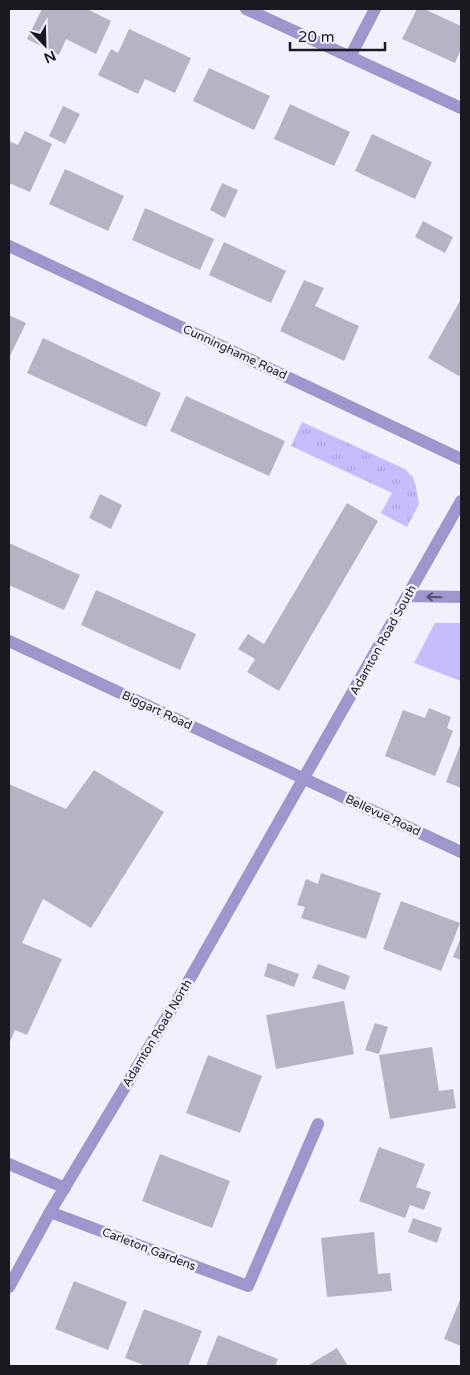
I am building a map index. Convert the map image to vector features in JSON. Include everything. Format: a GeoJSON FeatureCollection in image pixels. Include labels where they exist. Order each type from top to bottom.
{"type":"FeatureCollection","features":[{"type":"Feature","properties":{"kind":"street"},"geometry":{"type":"LineString","coordinates":[[246,9],[461,108]]}},
{"type":"Feature","properties":{"kind":"street"},"geometry":{"type":"LineString","coordinates":[[350,57],[375,9]]}},
{"type":"Feature","properties":{"kind":"street","name":"Cunninghame Road"},"geometry":{"type":"LineString","coordinates":[[9,246],[461,458]]}},
{"type":"Feature","properties":{"kind":"street","name":"Adamton Road South"},"geometry":{"type":"LineString","coordinates":[[304,779],[461,502]]}},
{"type":"Feature","properties":{"kind":"street"},"geometry":{"type":"LineString","coordinates":[[407,596],[461,597]]}},
{"type":"Feature","properties":{"kind":"street","name":"Biggart Road"},"geometry":{"type":"LineString","coordinates":[[9,641],[304,779]]}},
{"type":"Feature","properties":{"kind":"street","name":"Bellevue Road"},"geometry":{"type":"LineString","coordinates":[[304,779],[461,852]]}},
{"type":"Feature","properties":{"kind":"street","name":"Adamton Road North"},"geometry":{"type":"LineString","coordinates":[[9,1287],[50,1212],[193,974],[304,779]]}},
{"type":"Feature","properties":{"kind":"street","name":"Carleton Gardens"},"geometry":{"type":"LineString","coordinates":[[50,1212],[248,1286],[318,1124]]}},
{"type":"Feature","properties":{"kind":"street"},"geometry":{"type":"LineString","coordinates":[[9,1164],[65,1188]]}},
{"type":"Feature","properties":{"kind":"green space"},"geometry":{"type":"Polygon","coordinates":[[[302,422],[405,469],[413,477],[419,504],[407,527],[381,513],[392,493],[291,446],[302,422]]]}},
{"type":"Feature","properties":{"kind":"green space"},"geometry":{"type":"Polygon","coordinates":[[[435,623],[461,623],[461,681],[414,663],[435,623]]]}},
{"type":"Feature","properties":{"kind":"building"},"geometry":{"type":"Polygon","coordinates":[[[42,9],[87,9],[111,21],[96,54],[66,39],[59,55],[27,39],[42,9]]]}},
{"type":"Feature","properties":{"kind":"building"},"geometry":{"type":"Polygon","coordinates":[[[417,9],[424,9],[461,26],[461,49],[455,63],[402,39],[417,9]]]}},
{"type":"Feature","properties":{"kind":"building"},"geometry":{"type":"Polygon","coordinates":[[[129,29],[191,58],[175,93],[145,79],[138,94],[98,75],[111,49],[118,53],[129,29]]]}},
{"type":"Feature","properties":{"kind":"building"},"geometry":{"type":"Polygon","coordinates":[[[209,68],[270,96],[254,130],[193,101],[209,68]]]}},
{"type":"Feature","properties":{"kind":"building"},"geometry":{"type":"Polygon","coordinates":[[[290,104],[350,132],[334,166],[274,139],[290,104]]]}},
{"type":"Feature","properties":{"kind":"building"},"geometry":{"type":"Polygon","coordinates":[[[63,106],[80,114],[65,144],[49,136],[63,106]]]}},
{"type":"Feature","properties":{"kind":"building"},"geometry":{"type":"Polygon","coordinates":[[[25,131],[52,144],[30,192],[9,183],[9,141],[18,145],[25,131]]]}},
{"type":"Feature","properties":{"kind":"building"},"geometry":{"type":"Polygon","coordinates":[[[372,134],[432,162],[415,199],[355,171],[372,134]]]}},
{"type":"Feature","properties":{"kind":"building"},"geometry":{"type":"Polygon","coordinates":[[[65,169],[124,196],[108,231],[49,204],[65,169]]]}},
{"type":"Feature","properties":{"kind":"building"},"geometry":{"type":"Polygon","coordinates":[[[222,183],[238,190],[225,218],[210,210],[222,183]]]}},
{"type":"Feature","properties":{"kind":"building"},"geometry":{"type":"Polygon","coordinates":[[[145,208],[214,239],[200,270],[132,240],[145,208]]]}},
{"type":"Feature","properties":{"kind":"building"},"geometry":{"type":"Polygon","coordinates":[[[423,221],[453,237],[445,253],[415,237],[423,221]]]}},
{"type":"Feature","properties":{"kind":"building"},"geometry":{"type":"Polygon","coordinates":[[[224,242],[286,271],[271,303],[209,275],[224,242]]]}},
{"type":"Feature","properties":{"kind":"building"},"geometry":{"type":"Polygon","coordinates":[[[304,280],[324,288],[315,306],[359,326],[344,361],[280,331],[304,280]]]}},
{"type":"Feature","properties":{"kind":"building"},"geometry":{"type":"Polygon","coordinates":[[[461,299],[461,372],[459,376],[428,358],[461,299]]]}},
{"type":"Feature","properties":{"kind":"building"},"geometry":{"type":"Polygon","coordinates":[[[9,315],[26,323],[10,356],[9,355],[9,315]]]}},
{"type":"Feature","properties":{"kind":"building"},"geometry":{"type":"Polygon","coordinates":[[[43,338],[161,393],[146,427],[27,373],[43,338]]]}},
{"type":"Feature","properties":{"kind":"building"},"geometry":{"type":"Polygon","coordinates":[[[186,396],[285,441],[269,476],[170,431],[186,396]]]}},
{"type":"Feature","properties":{"kind":"building"},"geometry":{"type":"Polygon","coordinates":[[[100,494],[122,505],[111,529],[89,518],[100,494]]]}},
{"type":"Feature","properties":{"kind":"building"},"geometry":{"type":"Polygon","coordinates":[[[347,503],[378,521],[279,691],[247,672],[255,659],[238,649],[248,634],[264,644],[347,503]]]}},
{"type":"Feature","properties":{"kind":"building"},"geometry":{"type":"Polygon","coordinates":[[[9,543],[80,575],[64,610],[9,585],[9,543]]]}},
{"type":"Feature","properties":{"kind":"building"},"geometry":{"type":"Polygon","coordinates":[[[96,590],[196,634],[180,670],[81,625],[96,590]]]}},
{"type":"Feature","properties":{"kind":"building"},"geometry":{"type":"Polygon","coordinates":[[[429,708],[451,717],[447,728],[453,731],[435,776],[385,756],[403,710],[425,718],[429,708]]]}},
{"type":"Feature","properties":{"kind":"building"},"geometry":{"type":"Polygon","coordinates":[[[461,743],[461,788],[446,782],[461,743]]]}},
{"type":"Feature","properties":{"kind":"building"},"geometry":{"type":"Polygon","coordinates":[[[94,770],[164,812],[91,928],[43,899],[22,943],[62,959],[27,1035],[15,1030],[9,1044],[9,784],[66,809],[94,770]]]}},
{"type":"Feature","properties":{"kind":"building"},"geometry":{"type":"Polygon","coordinates":[[[321,873],[381,893],[366,939],[301,918],[305,907],[297,905],[306,879],[318,884],[321,873]]]}},
{"type":"Feature","properties":{"kind":"building"},"geometry":{"type":"Polygon","coordinates":[[[401,901],[460,923],[441,971],[383,949],[401,901]]]}},
{"type":"Feature","properties":{"kind":"building"},"geometry":{"type":"Polygon","coordinates":[[[461,937],[461,960],[453,957],[461,937]]]}},
{"type":"Feature","properties":{"kind":"building"},"geometry":{"type":"Polygon","coordinates":[[[268,963],[299,974],[294,987],[264,976],[268,963]]]}},
{"type":"Feature","properties":{"kind":"building"},"geometry":{"type":"Polygon","coordinates":[[[318,964],[350,976],[345,990],[312,978],[318,964]]]}},
{"type":"Feature","properties":{"kind":"building"},"geometry":{"type":"Polygon","coordinates":[[[344,1001],[354,1054],[276,1069],[266,1015],[344,1001]]]}},
{"type":"Feature","properties":{"kind":"building"},"geometry":{"type":"Polygon","coordinates":[[[375,1023],[388,1027],[379,1054],[365,1050],[375,1023]]]}},
{"type":"Feature","properties":{"kind":"building"},"geometry":{"type":"Polygon","coordinates":[[[432,1047],[439,1091],[453,1089],[456,1108],[390,1119],[379,1055],[432,1047]]]}},
{"type":"Feature","properties":{"kind":"building"},"geometry":{"type":"Polygon","coordinates":[[[208,1055],[262,1076],[240,1133],[186,1113],[208,1055]]]}},
{"type":"Feature","properties":{"kind":"building"},"geometry":{"type":"Polygon","coordinates":[[[379,1147],[425,1164],[416,1187],[431,1192],[424,1210],[410,1205],[405,1218],[359,1201],[379,1147]]]}},
{"type":"Feature","properties":{"kind":"building"},"geometry":{"type":"Polygon","coordinates":[[[160,1154],[230,1181],[212,1228],[142,1201],[160,1154]]]}},
{"type":"Feature","properties":{"kind":"building"},"geometry":{"type":"Polygon","coordinates":[[[413,1218],[442,1228],[437,1243],[408,1232],[413,1218]]]}},
{"type":"Feature","properties":{"kind":"building"},"geometry":{"type":"Polygon","coordinates":[[[374,1232],[378,1274],[390,1273],[392,1291],[327,1297],[321,1238],[374,1232]]]}},
{"type":"Feature","properties":{"kind":"building"},"geometry":{"type":"Polygon","coordinates":[[[74,1281],[127,1302],[108,1350],[55,1329],[74,1281]]]}},
{"type":"Feature","properties":{"kind":"building"},"geometry":{"type":"Polygon","coordinates":[[[461,1297],[461,1346],[444,1339],[461,1297]]]}},
{"type":"Feature","properties":{"kind":"building"},"geometry":{"type":"Polygon","coordinates":[[[144,1309],[202,1331],[188,1366],[146,1366],[125,1358],[144,1309]]]}},
{"type":"Feature","properties":{"kind":"building"},"geometry":{"type":"Polygon","coordinates":[[[218,1335],[278,1359],[275,1366],[206,1366],[218,1335]]]}},
{"type":"Feature","properties":{"kind":"building"},"geometry":{"type":"Polygon","coordinates":[[[337,1348],[348,1366],[307,1366],[337,1348]]]}}]}
